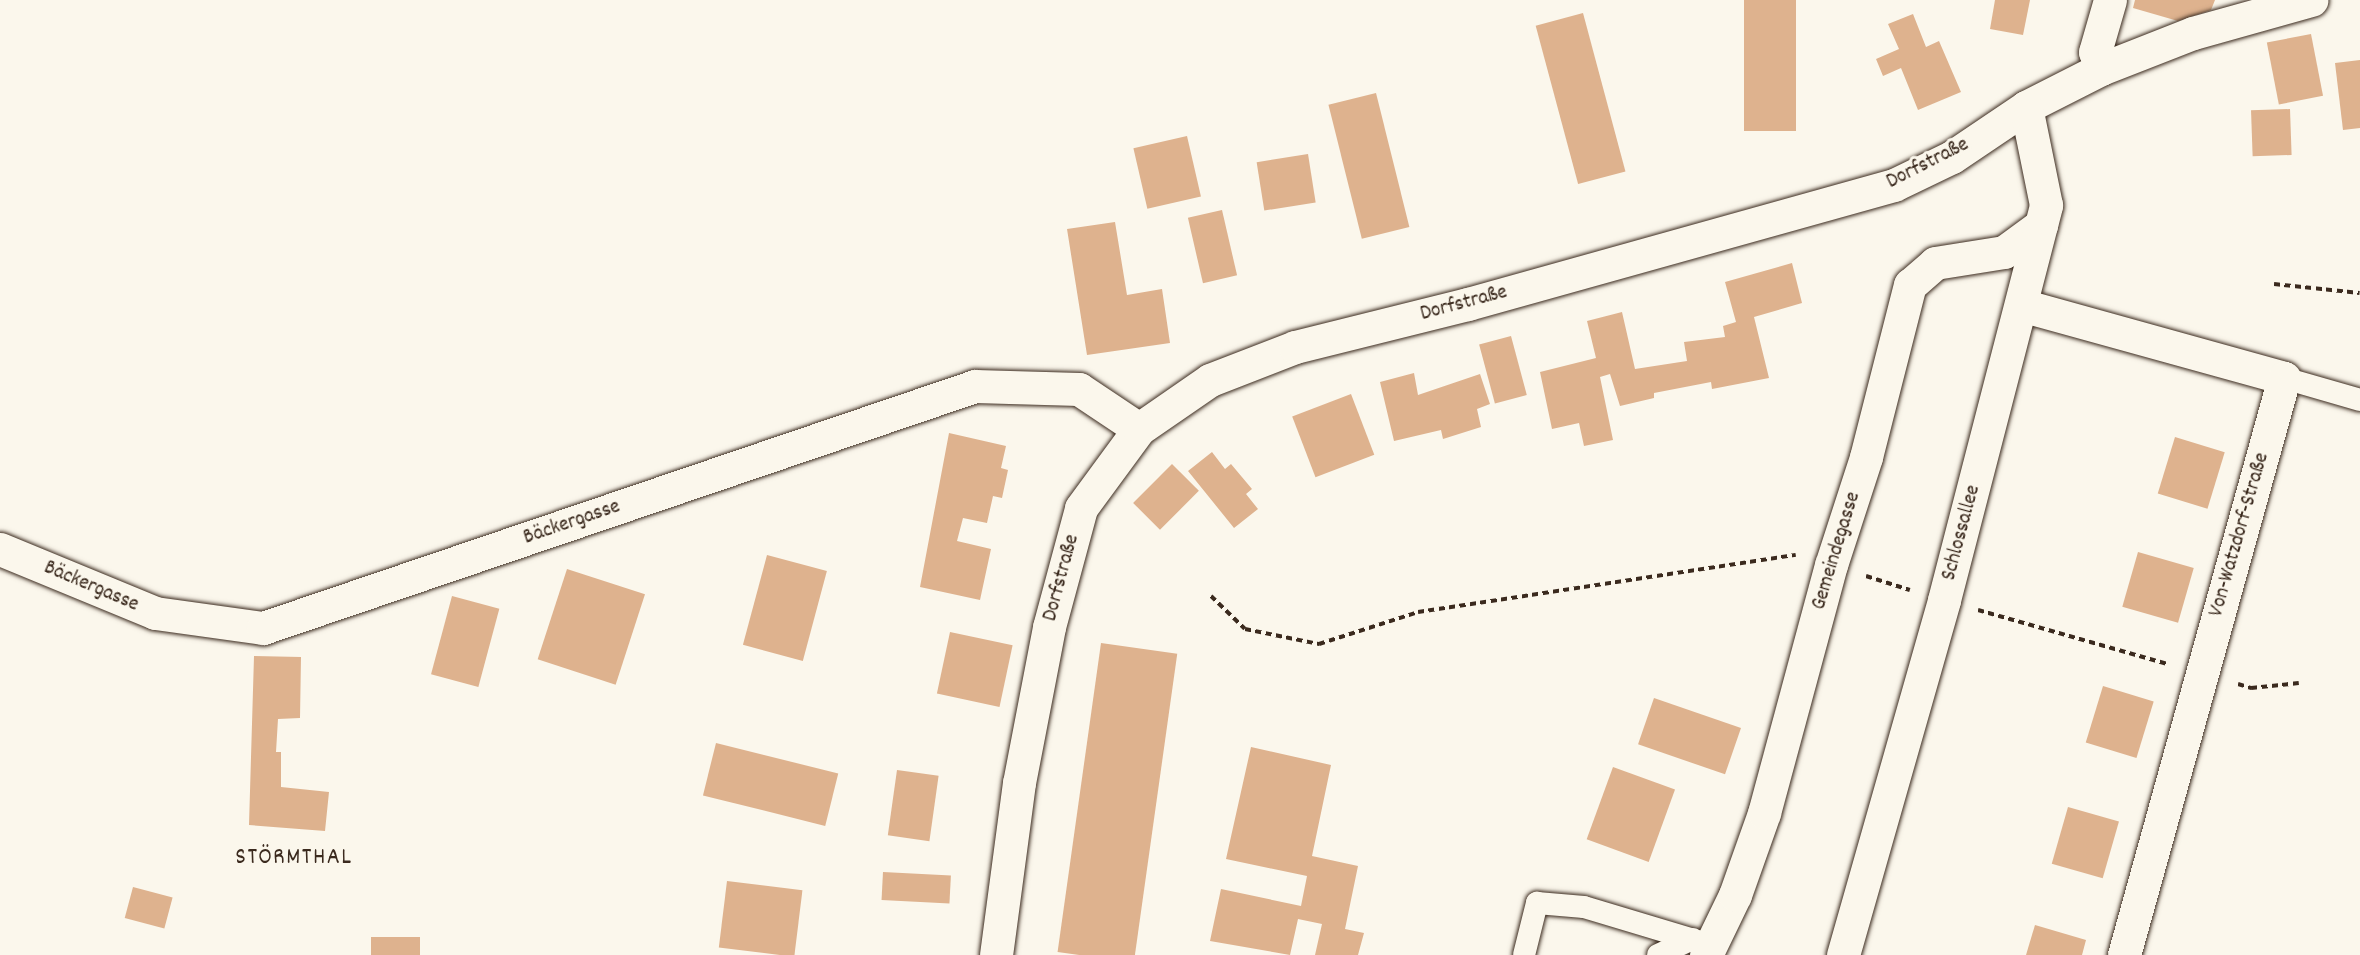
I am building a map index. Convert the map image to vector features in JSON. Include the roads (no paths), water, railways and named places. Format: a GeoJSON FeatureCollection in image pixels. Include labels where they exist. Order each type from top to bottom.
{"type":"FeatureCollection","features":[{"type":"Feature","properties":{"kind":"street"},"geometry":{"type":"LineString","coordinates":[[2101,69],[2095,52],[2110,0]]}},
{"type":"Feature","properties":{"kind":"street","name":"Dorfstraße"},"geometry":{"type":"LineString","coordinates":[[1002,953],[1019,783],[1049,627],[1078,519],[1087,499],[1139,429],[1210,380],[1295,347],[1468,304],[1894,185],[1952,157],[2026,107],[2101,69],[2193,33],[2311,0]]}},
{"type":"Feature","properties":{"kind":"street","name":"Schlossallee"},"geometry":{"type":"LineString","coordinates":[[1843,955],[1944,600],[2042,225],[2046,205],[2026,107]]}},
{"type":"Feature","properties":{"kind":"street","name":"Gemeindegasse"},"geometry":{"type":"LineString","coordinates":[[1703,946],[1735,895],[1764,813],[1831,565],[1866,457],[1910,285],[1935,263],[2004,252],[2042,225]]}},
{"type":"Feature","properties":{"kind":"street"},"geometry":{"type":"LineString","coordinates":[[2021,305],[2284,378]]}},
{"type":"Feature","properties":{"kind":"street","name":"Von-Watzdorf-Straße"},"geometry":{"type":"LineString","coordinates":[[2124,955],[2284,378]]}},
{"type":"Feature","properties":{"kind":"street","name":"Bäckergasse"},"geometry":{"type":"LineString","coordinates":[[0,549],[155,613],[263,628],[975,386],[1079,388],[1139,429]]}},
{"type":"Feature","properties":{"kind":"lane"},"geometry":{"type":"LineString","coordinates":[[2284,378],[2360,400]]}},
{"type":"Feature","properties":{"kind":"lane"},"geometry":{"type":"LineString","coordinates":[[1524,955],[1537,903],[1584,907],[1703,946]]}},
{"type":"Feature","properties":{"kind":"lane"},"geometry":{"type":"LineString","coordinates":[[1658,955],[1703,946]]}},
{"type":"Feature","properties":{"kind":"district","name":"STÖRMTHAL"},"geometry":{"type":"Point","coordinates":[294,859]}}]}
